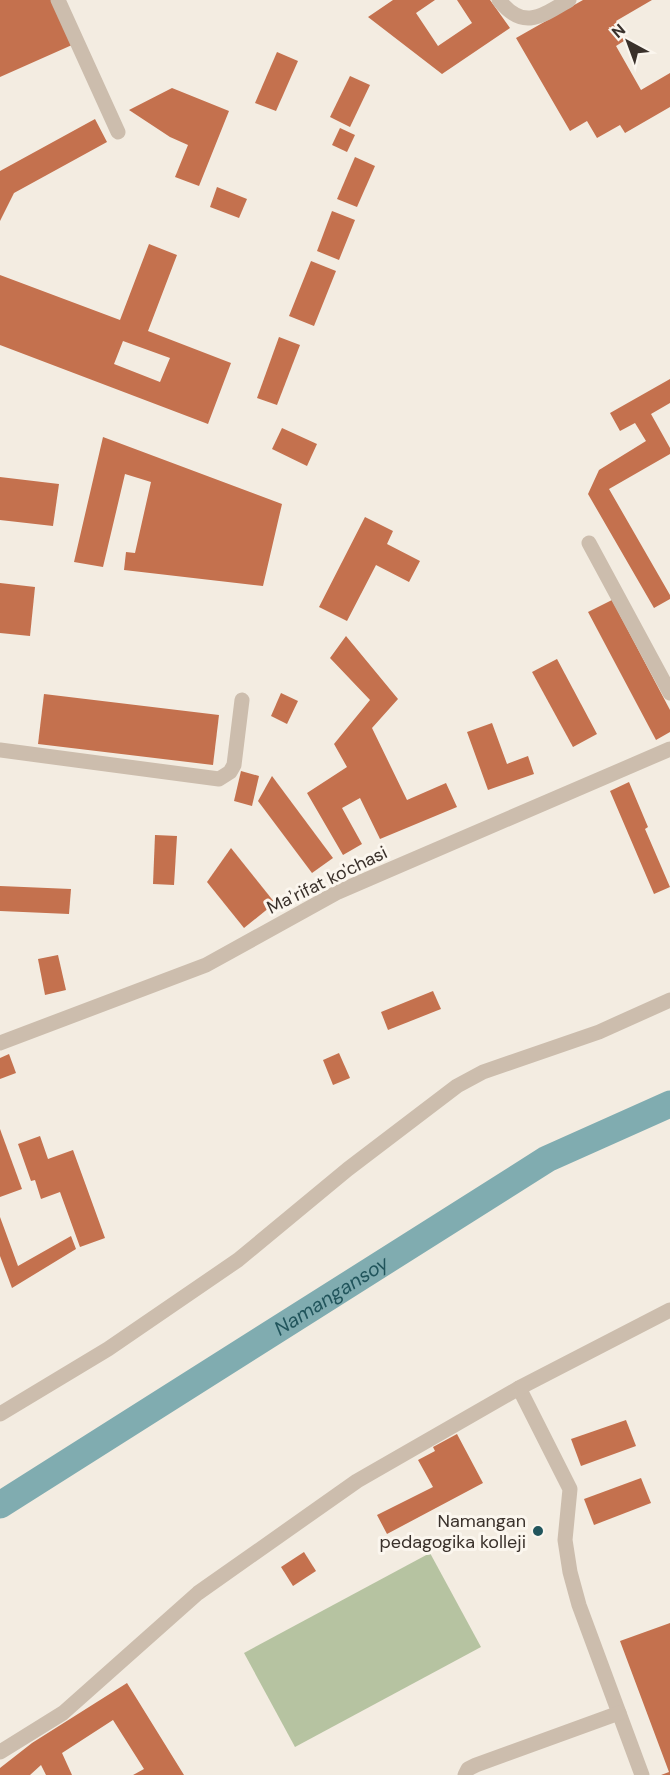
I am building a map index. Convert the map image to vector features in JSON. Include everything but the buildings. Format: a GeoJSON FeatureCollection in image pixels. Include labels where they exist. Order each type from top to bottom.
{"type":"FeatureCollection","features":[{"type":"Feature","properties":{"kind":"street"},"geometry":{"type":"LineString","coordinates":[[58,0],[118,132]]}},
{"type":"Feature","properties":{"kind":"street"},"geometry":{"type":"LineString","coordinates":[[499,0],[518,16],[531,19],[569,0]]}},
{"type":"Feature","properties":{"kind":"street"},"geometry":{"type":"LineString","coordinates":[[590,543],[670,693]]}},
{"type":"Feature","properties":{"kind":"street"},"geometry":{"type":"LineString","coordinates":[[0,750],[219,779],[230,772],[234,765],[242,700]]}},
{"type":"Feature","properties":{"kind":"street","name":"Maʼrifat ko'chasi"},"geometry":{"type":"LineString","coordinates":[[0,1043],[206,965],[338,892],[670,749]]}},
{"type":"Feature","properties":{"kind":"street"},"geometry":{"type":"LineString","coordinates":[[0,1414],[108,1349],[230,1266],[348,1169],[457,1086],[483,1072],[599,1032],[670,1000]]}},
{"type":"Feature","properties":{"kind":"street"},"geometry":{"type":"LineString","coordinates":[[0,1752],[63,1713],[198,1593],[357,1481],[519,1388],[670,1310]]}},
{"type":"Feature","properties":{"kind":"street"},"geometry":{"type":"LineString","coordinates":[[519,1388],[570,1489],[565,1540],[570,1572],[579,1605],[642,1775]]}},
{"type":"Feature","properties":{"kind":"street"},"geometry":{"type":"LineString","coordinates":[[465,1775],[468,1769],[476,1765],[619,1713]]}},
{"type":"Feature","properties":{"kind":"green space"},"geometry":{"type":"Polygon","coordinates":[[[430,1553],[481,1647],[295,1747],[244,1653],[430,1553]]]}},
{"type":"Feature","properties":{"kind":"waterway","name":"Namangansoy"},"geometry":{"type":"LineString","coordinates":[[0,1505],[547,1159],[670,1104]]}},
{"type":"Feature","properties":{"kind":"place","name":"Namangan pedagogika kolleji"},"geometry":{"type":"Point","coordinates":[538,1531]}}]}
